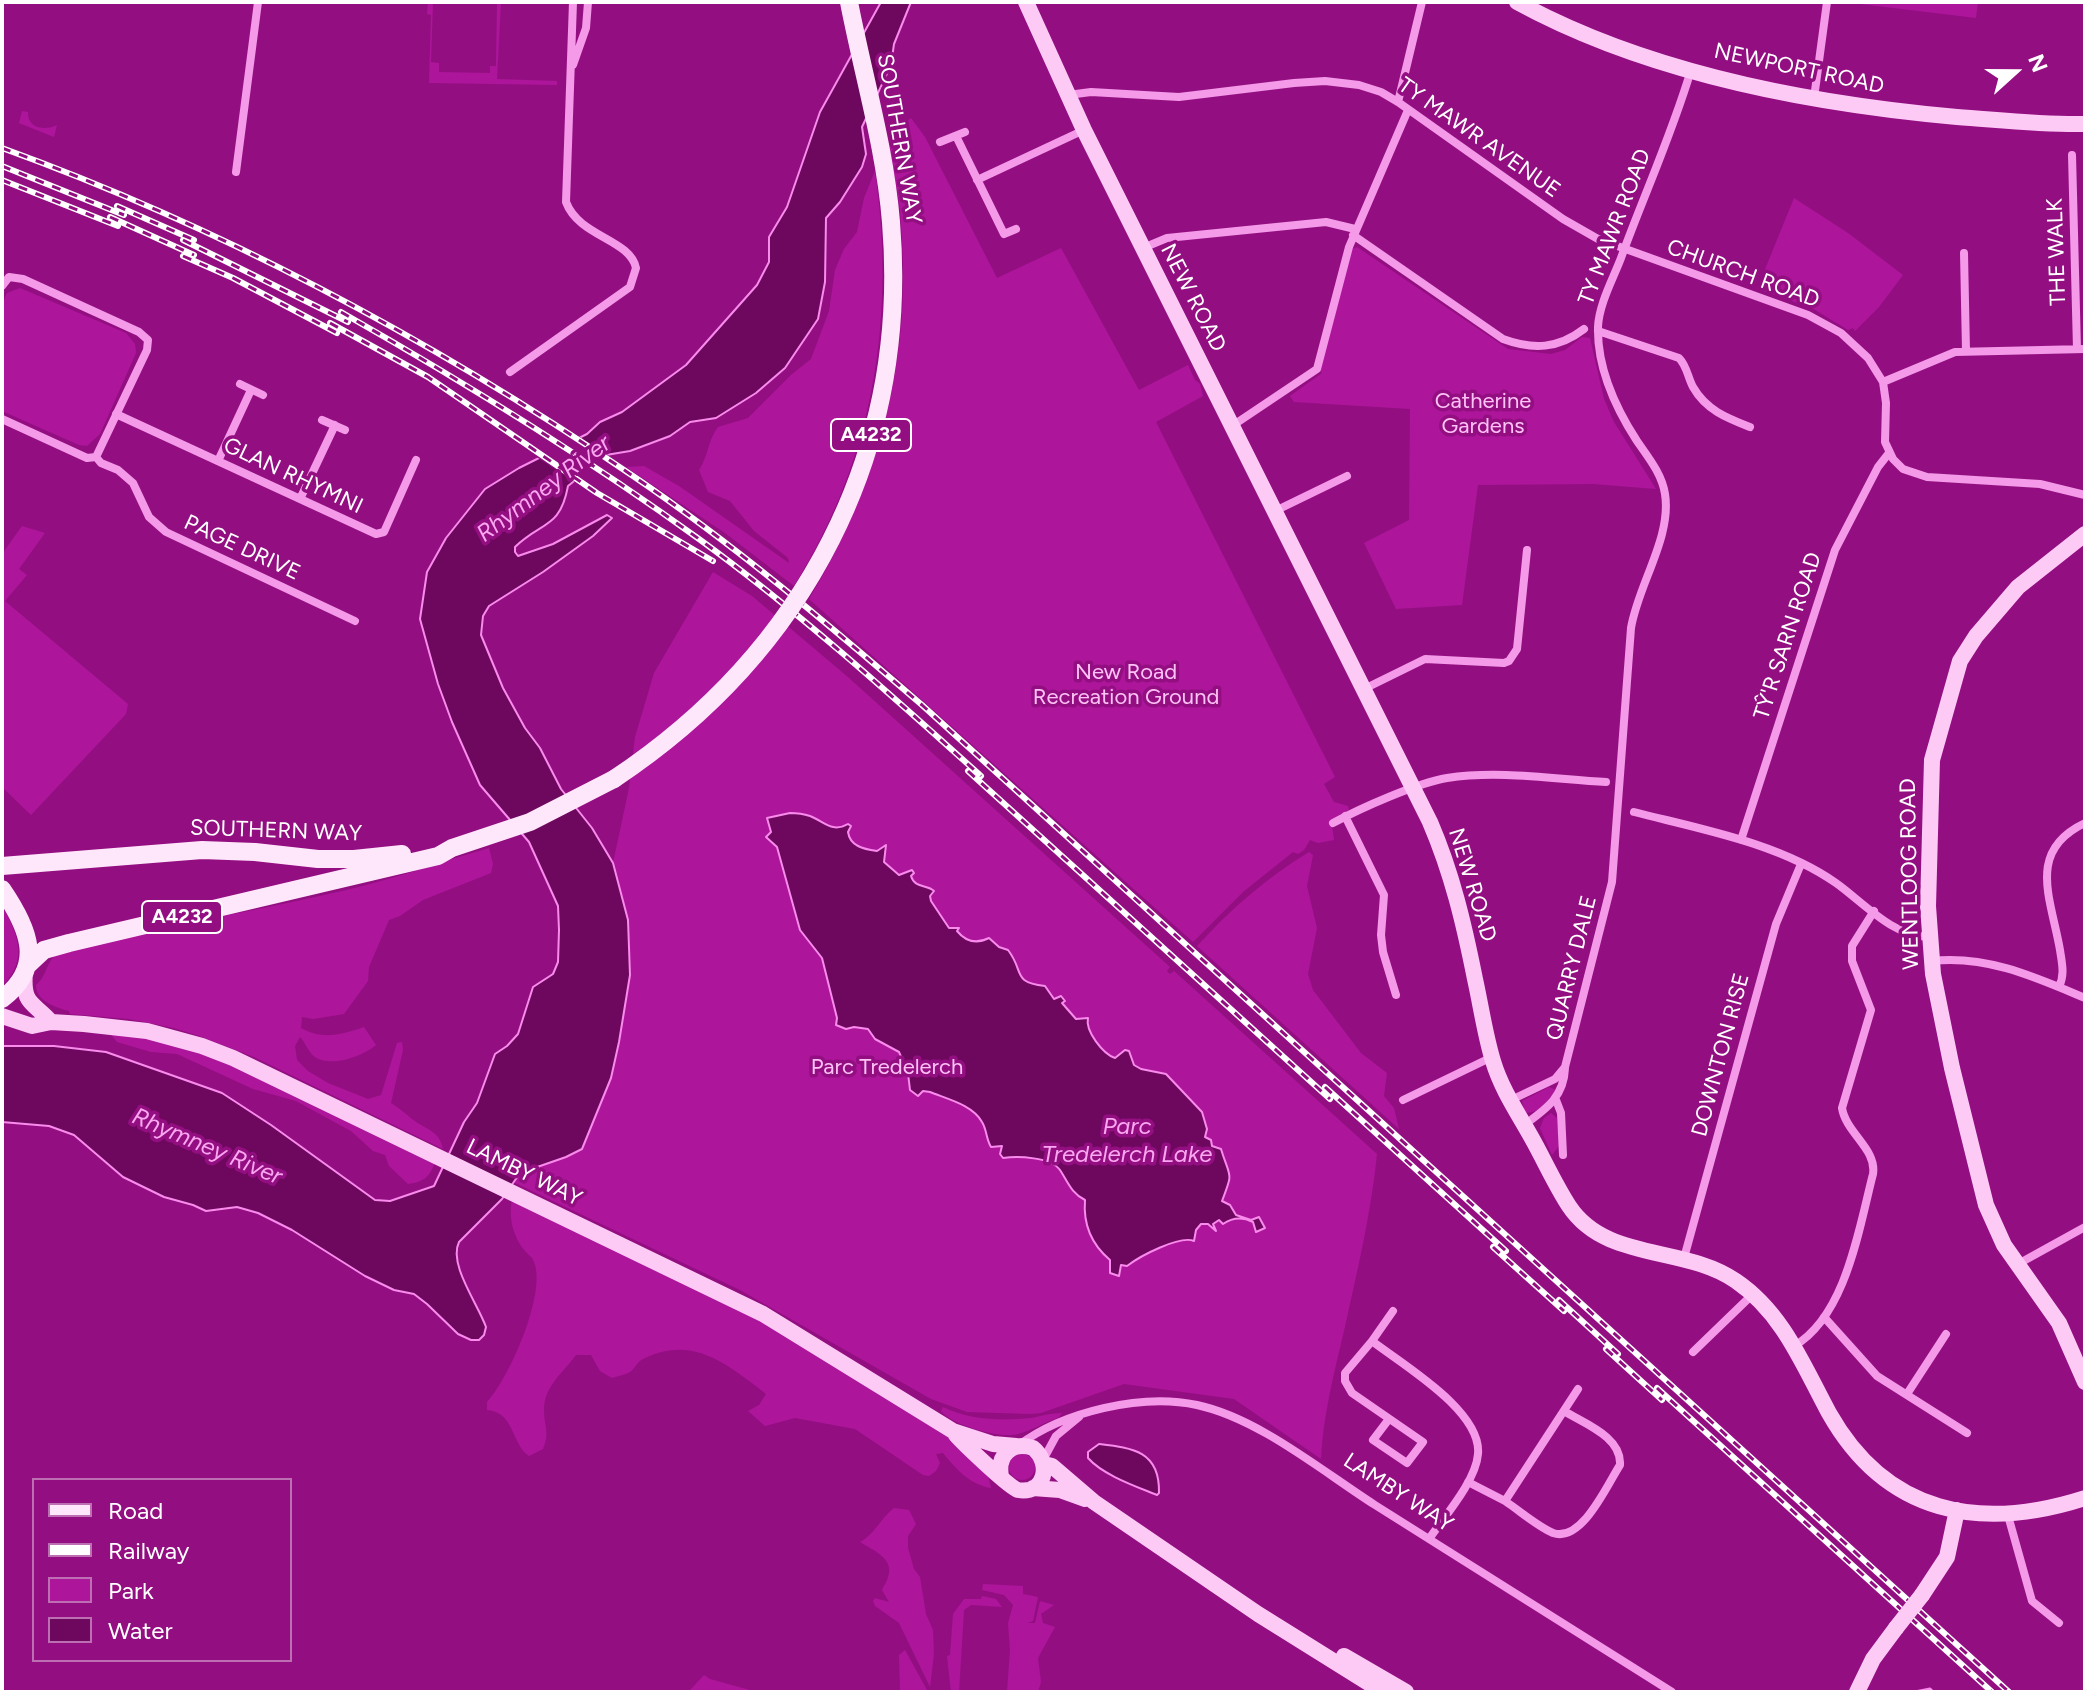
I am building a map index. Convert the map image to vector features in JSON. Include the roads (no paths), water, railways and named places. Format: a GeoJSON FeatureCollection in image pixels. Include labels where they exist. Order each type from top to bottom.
{"type":"FeatureCollection","features":[{"type":"Feature","properties":{"kind":"main road","name":"SOUTHERN WAY"},"geometry":{"type":"LineString","coordinates":[[2,999],[11,992],[37,955],[50,948],[397,867],[514,829],[576,801],[636,765],[686,727],[729,685],[778,627],[813,573],[842,518],[862,468],[887,361],[893,281],[891,222],[884,168],[849,2]]}},
{"type":"Feature","properties":{"kind":"main road","name":"SOUTHERN WAY"},"geometry":{"type":"LineString","coordinates":[[2,866],[202,850],[337,860],[381,858],[452,848]]}},
{"type":"Feature","properties":{"kind":"main road"},"geometry":{"type":"LineString","coordinates":[[2,889],[27,936],[30,953],[26,969]]}},
{"type":"Feature","properties":{"kind":"street"},"geometry":{"type":"LineString","coordinates":[[236,172],[258,2]]}},
{"type":"Feature","properties":{"kind":"street"},"geometry":{"type":"LineString","coordinates":[[510,372],[630,287],[636,268],[629,253],[577,221],[566,202],[573,2]]}},
{"type":"Feature","properties":{"kind":"street"},"geometry":{"type":"LineString","coordinates":[[569,78],[586,28],[588,2]]}},
{"type":"Feature","properties":{"kind":"street","name":"NEW ROAD"},"geometry":{"type":"LineString","coordinates":[[1026,2],[1084,130],[1414,788],[1451,874],[1492,1057],[1511,1100],[1562,1194],[1585,1225],[1614,1242],[1713,1268],[1753,1294],[1776,1318],[1836,1425],[1861,1460],[1903,1492],[1924,1502],[1957,1510],[2007,1512],[2040,1509],[2085,1497]]}},
{"type":"Feature","properties":{"kind":"street"},"geometry":{"type":"LineString","coordinates":[[1398,102],[1422,2]]}},
{"type":"Feature","properties":{"kind":"street","name":"NEWPORT ROAD"},"geometry":{"type":"LineString","coordinates":[[1517,2],[1588,36],[1691,69],[1814,98],[1905,112],[2085,124]]}},
{"type":"Feature","properties":{"kind":"street"},"geometry":{"type":"LineString","coordinates":[[1814,98],[1827,2]]}},
{"type":"Feature","properties":{"kind":"street","name":"TY MAWR ROAD"},"geometry":{"type":"LineString","coordinates":[[1617,812],[1633,615],[1661,533],[1666,503],[1661,479],[1610,393],[1598,331],[1599,316],[1671,132],[1691,69]]}},
{"type":"Feature","properties":{"kind":"street","name":"TY MAWR AVENUE"},"geometry":{"type":"LineString","coordinates":[[1068,95],[1091,92],[1179,97],[1294,83],[1325,81],[1359,85],[1398,102],[1563,219],[1624,250]]}},
{"type":"Feature","properties":{"kind":"street"},"geometry":{"type":"LineString","coordinates":[[1232,426],[1317,369],[1354,232],[1408,110]]}},
{"type":"Feature","properties":{"kind":"street"},"geometry":{"type":"LineString","coordinates":[[977,180],[1084,130]]}},
{"type":"Feature","properties":{"kind":"street"},"geometry":{"type":"LineString","coordinates":[[940,142],[960,134],[977,180],[1004,234],[1016,229]]}},
{"type":"Feature","properties":{"kind":"street","name":"THE WALK"},"geometry":{"type":"LineString","coordinates":[[2072,155],[2081,349]]}},
{"type":"Feature","properties":{"kind":"street"},"geometry":{"type":"LineString","coordinates":[[1143,248],[1167,238],[1326,222],[1341,224],[1503,339],[1524,346],[1551,346],[1569,340],[1584,329]]}},
{"type":"Feature","properties":{"kind":"street","name":"CHURCH ROAD"},"geometry":{"type":"LineString","coordinates":[[1624,250],[1822,321],[1852,341],[1868,358],[1883,382]]}},
{"type":"Feature","properties":{"kind":"street"},"geometry":{"type":"LineString","coordinates":[[1964,253],[1966,351]]}},
{"type":"Feature","properties":{"kind":"street"},"geometry":{"type":"LineString","coordinates":[[2,286],[9,277],[23,279],[139,332],[148,340],[147,350],[96,457]]}},
{"type":"Feature","properties":{"kind":"street"},"geometry":{"type":"LineString","coordinates":[[1598,331],[1679,358],[1693,387],[1706,404],[1722,416],[1750,427]]}},
{"type":"Feature","properties":{"kind":"street"},"geometry":{"type":"LineString","coordinates":[[2081,349],[1947,354],[1883,382],[1886,403],[1884,434],[1889,453],[1903,469],[1917,476],[2040,484],[2085,495]]}},
{"type":"Feature","properties":{"kind":"street"},"geometry":{"type":"LineString","coordinates":[[240,384],[263,395]]}},
{"type":"Feature","properties":{"kind":"street"},"geometry":{"type":"LineString","coordinates":[[218,461],[251,390]]}},
{"type":"Feature","properties":{"kind":"street","name":"GLAN RHYMNI"},"geometry":{"type":"LineString","coordinates":[[116,414],[376,534],[384,532],[416,460]]}},
{"type":"Feature","properties":{"kind":"street","name":"PAGE DRIVE"},"geometry":{"type":"LineString","coordinates":[[2,419],[87,458],[96,457],[101,463],[118,470],[133,483],[149,517],[166,532],[355,621]]}},
{"type":"Feature","properties":{"kind":"street"},"geometry":{"type":"LineString","coordinates":[[322,420],[345,430]]}},
{"type":"Feature","properties":{"kind":"street"},"geometry":{"type":"LineString","coordinates":[[300,499],[335,425]]}},
{"type":"Feature","properties":{"kind":"street","name":"TŶ'R SARN ROAD"},"geometry":{"type":"LineString","coordinates":[[1741,840],[1835,550],[1878,467],[1889,453]]}},
{"type":"Feature","properties":{"kind":"street"},"geometry":{"type":"LineString","coordinates":[[1275,511],[1347,476]]}},
{"type":"Feature","properties":{"kind":"street","name":"WENTLOOG ROAD"},"geometry":{"type":"LineString","coordinates":[[2085,534],[2018,587],[1976,636],[1960,661],[1932,760],[1929,937],[1949,1054],[1981,1187],[1997,1233],[2078,1353],[2085,1382]]}},
{"type":"Feature","properties":{"kind":"street"},"geometry":{"type":"LineString","coordinates":[[1364,689],[1425,659],[1509,661],[1517,649],[1527,550]]}},
{"type":"Feature","properties":{"kind":"street"},"geometry":{"type":"LineString","coordinates":[[1333,823],[1435,780],[1471,775],[1606,782]]}},
{"type":"Feature","properties":{"kind":"street","name":"QUARRY DALE"},"geometry":{"type":"LineString","coordinates":[[1511,1100],[1555,1079],[1565,1067],[1612,882],[1617,812]]}},
{"type":"Feature","properties":{"kind":"street"},"geometry":{"type":"LineString","coordinates":[[1634,812],[1741,840],[1801,864],[1825,876],[1906,934],[1929,937]]}},
{"type":"Feature","properties":{"kind":"street"},"geometry":{"type":"LineString","coordinates":[[1345,816],[1384,895],[1383,952],[1396,995]]}},
{"type":"Feature","properties":{"kind":"street"},"geometry":{"type":"LineString","coordinates":[[2059,987],[2063,971],[2047,866],[2059,838],[2085,823]]}},
{"type":"Feature","properties":{"kind":"street","name":"DOWNTON RISE"},"geometry":{"type":"LineString","coordinates":[[1684,1258],[1776,924],[1801,864]]}},
{"type":"Feature","properties":{"kind":"street"},"geometry":{"type":"LineString","coordinates":[[1794,1346],[1813,1333],[1846,1272],[1874,1167],[1844,1119],[1842,1108],[1871,1010],[1852,961],[1852,946],[1874,911]]}},
{"type":"Feature","properties":{"kind":"street"},"geometry":{"type":"LineString","coordinates":[[1931,961],[1960,958],[1990,963],[2085,998]]}},
{"type":"Feature","properties":{"kind":"street"},"geometry":{"type":"LineString","coordinates":[[26,969],[24,983],[28,1000],[51,1022]]}},
{"type":"Feature","properties":{"kind":"street","name":"LAMBY WAY"},"geometry":{"type":"LineString","coordinates":[[2,1016],[32,1026],[51,1022],[147,1031],[202,1046],[275,1077],[763,1314],[953,1431],[993,1444],[1017,1446],[1049,1425],[1073,1416],[1121,1406],[1162,1402],[1197,1405],[1224,1412],[1312,1463],[1672,1692]]}},
{"type":"Feature","properties":{"kind":"street"},"geometry":{"type":"LineString","coordinates":[[1403,1100],[1492,1057]]}},
{"type":"Feature","properties":{"kind":"street"},"geometry":{"type":"LineString","coordinates":[[1524,1125],[1556,1100],[1563,1084],[1565,1067]]}},
{"type":"Feature","properties":{"kind":"street"},"geometry":{"type":"LineString","coordinates":[[1556,1100],[1561,1113],[1563,1155]]}},
{"type":"Feature","properties":{"kind":"street"},"geometry":{"type":"LineString","coordinates":[[2018,1264],[2085,1227]]}},
{"type":"Feature","properties":{"kind":"street"},"geometry":{"type":"LineString","coordinates":[[1693,1352],[1753,1294]]}},
{"type":"Feature","properties":{"kind":"street"},"geometry":{"type":"LineString","coordinates":[[1389,1419],[1373,1440],[1407,1463],[1423,1442],[1352,1393],[1345,1381],[1345,1373],[1351,1363],[1372,1341],[1393,1311]]}},
{"type":"Feature","properties":{"kind":"street"},"geometry":{"type":"LineString","coordinates":[[1824,1317],[1871,1371],[1967,1433]]}},
{"type":"Feature","properties":{"kind":"street"},"geometry":{"type":"LineString","coordinates":[[1907,1394],[1946,1334]]}},
{"type":"Feature","properties":{"kind":"street"},"geometry":{"type":"LineString","coordinates":[[1372,1341],[1456,1406],[1469,1422],[1476,1438],[1478,1455],[1468,1482],[1429,1539]]}},
{"type":"Feature","properties":{"kind":"street"},"geometry":{"type":"LineString","coordinates":[[1505,1501],[1578,1389]]}},
{"type":"Feature","properties":{"kind":"street"},"geometry":{"type":"LineString","coordinates":[[1468,1482],[1505,1501],[1554,1533],[1566,1534],[1580,1528],[1620,1465],[1621,1455],[1614,1443],[1564,1411]]}},
{"type":"Feature","properties":{"kind":"street"},"geometry":{"type":"LineString","coordinates":[[1033,1488],[1044,1474],[1044,1462],[1056,1436],[1079,1417]]}},
{"type":"Feature","properties":{"kind":"street","name":"LAMBY WAY"},"geometry":{"type":"LineString","coordinates":[[953,1431],[1001,1476]]}},
{"type":"Feature","properties":{"kind":"street"},"geometry":{"type":"LineString","coordinates":[[1094,1502],[1060,1490],[1012,1488],[1001,1476],[1000,1462],[1005,1453],[1017,1446],[1033,1448],[1044,1462],[1094,1502],[1291,1636],[1383,1692]]}},
{"type":"Feature","properties":{"kind":"street"},"geometry":{"type":"LineString","coordinates":[[1857,1692],[1873,1659],[1935,1578],[1947,1557],[1957,1510]]}},
{"type":"Feature","properties":{"kind":"street"},"geometry":{"type":"LineString","coordinates":[[2007,1512],[2032,1601],[2059,1623]]}},
{"type":"Feature","properties":{"kind":"street"},"geometry":{"type":"LineString","coordinates":[[1231,1593],[1406,1692]]}},
{"type":"Feature","properties":{"kind":"water","name":"Rhymney River"},"geometry":{"type":"Polygon","coordinates":[[[881,2],[911,2],[894,44],[891,65],[862,127],[866,154],[862,167],[826,218],[825,282],[818,319],[785,368],[756,393],[716,418],[690,422],[670,436],[630,451],[606,455],[568,486],[565,500],[555,517],[515,547],[518,556],[553,544],[607,515],[612,518],[593,536],[543,572],[489,606],[483,616],[481,635],[503,688],[561,789],[592,828],[613,863],[628,920],[630,975],[611,1078],[582,1149],[520,1173],[502,1199],[459,1242],[457,1261],[486,1327],[484,1335],[479,1340],[471,1340],[458,1334],[414,1294],[394,1290],[365,1276],[292,1230],[258,1213],[237,1207],[206,1211],[164,1197],[123,1177],[74,1135],[49,1126],[2,1122],[2,1046],[54,1046],[106,1052],[222,1093],[375,1200],[390,1201],[434,1186],[464,1122],[477,1103],[495,1054],[518,1034],[533,987],[553,974],[558,962],[559,930],[558,906],[529,842],[480,785],[452,722],[420,619],[427,572],[446,538],[485,489],[587,434],[600,422],[622,412],[686,365],[757,285],[769,262],[769,237],[787,207],[820,112],[881,2]]]}},
{"type":"Feature","properties":{"kind":"water","name":"Parc Tredelerch Lake"},"geometry":{"type":"Polygon","coordinates":[[[790,813],[810,816],[833,827],[848,824],[851,826],[848,832],[851,841],[862,848],[877,851],[886,845],[884,862],[899,875],[912,870],[915,883],[934,891],[931,901],[949,928],[959,928],[957,931],[960,935],[972,941],[989,938],[1008,950],[1023,979],[1045,986],[1054,999],[1061,996],[1065,1001],[1062,1003],[1076,1019],[1088,1018],[1092,1035],[1110,1056],[1115,1058],[1125,1050],[1129,1051],[1134,1065],[1166,1074],[1202,1112],[1207,1129],[1205,1137],[1211,1140],[1212,1146],[1221,1149],[1229,1175],[1222,1201],[1230,1205],[1236,1215],[1251,1220],[1259,1217],[1265,1228],[1256,1232],[1253,1222],[1242,1219],[1223,1224],[1219,1220],[1213,1224],[1216,1231],[1208,1224],[1201,1224],[1194,1241],[1179,1241],[1150,1252],[1127,1266],[1121,1265],[1119,1276],[1110,1273],[1110,1260],[1090,1233],[1085,1218],[1085,1200],[1073,1191],[1056,1166],[1034,1158],[1003,1158],[1000,1154],[1002,1146],[991,1147],[984,1125],[972,1111],[930,1092],[923,1091],[918,1096],[910,1090],[908,1073],[899,1052],[875,1039],[868,1029],[846,1029],[836,1025],[837,1018],[822,958],[800,930],[777,847],[766,837],[771,832],[767,818],[790,813]]]}},
{"type":"Feature","properties":{"kind":"water"},"geometry":{"type":"Polygon","coordinates":[[[1099,1444],[1123,1447],[1142,1454],[1155,1468],[1159,1493],[1157,1495],[1129,1484],[1094,1464],[1088,1458],[1088,1452],[1099,1444]]]}},
{"type":"Feature","properties":{"kind":"waterway"},"geometry":{"type":"LineString","coordinates":[[1915,1692],[1930,1689],[1933,1692]]}},
{"type":"Feature","properties":{"kind":"railway"},"geometry":{"type":"LineString","coordinates":[[2,148],[168,215],[248,252],[406,335],[559,427],[671,502],[745,558],[922,705],[2009,1692]]}},
{"type":"Feature","properties":{"kind":"railway"},"geometry":{"type":"LineString","coordinates":[[2,166],[124,215]]}},
{"type":"Feature","properties":{"kind":"railway"},"geometry":{"type":"LineString","coordinates":[[2,180],[118,226]]}},
{"type":"Feature","properties":{"kind":"railway"},"geometry":{"type":"LineString","coordinates":[[117,206],[194,240]]}},
{"type":"Feature","properties":{"kind":"railway"},"geometry":{"type":"LineString","coordinates":[[110,217],[194,255]]}},
{"type":"Feature","properties":{"kind":"railway"},"geometry":{"type":"LineString","coordinates":[[183,240],[348,322]]}},
{"type":"Feature","properties":{"kind":"railway"},"geometry":{"type":"LineString","coordinates":[[183,256],[233,278],[337,333]]}},
{"type":"Feature","properties":{"kind":"railway"},"geometry":{"type":"LineString","coordinates":[[341,312],[523,421],[699,539],[808,624],[981,776]]}},
{"type":"Feature","properties":{"kind":"railway"},"geometry":{"type":"LineString","coordinates":[[330,323],[428,377],[597,493],[713,561]]}},
{"type":"Feature","properties":{"kind":"railway"},"geometry":{"type":"LineString","coordinates":[[968,771],[1330,1099]]}},
{"type":"Feature","properties":{"kind":"railway"},"geometry":{"type":"LineString","coordinates":[[1325,1087],[1506,1251]]}},
{"type":"Feature","properties":{"kind":"railway"},"geometry":{"type":"LineString","coordinates":[[1493,1247],[1564,1311]]}},
{"type":"Feature","properties":{"kind":"railway"},"geometry":{"type":"LineString","coordinates":[[1559,1300],[1618,1354]]}},
{"type":"Feature","properties":{"kind":"railway"},"geometry":{"type":"LineString","coordinates":[[1606,1349],[1662,1400]]}},
{"type":"Feature","properties":{"kind":"railway"},"geometry":{"type":"LineString","coordinates":[[1657,1388],[1992,1692]]}},
{"type":"Feature","properties":{"kind":"park label","name":"Catherine Gardens"},"geometry":{"type":"Point","coordinates":[1483,414]}},
{"type":"Feature","properties":{"kind":"park label","name":"New Road Recreation Ground"},"geometry":{"type":"Point","coordinates":[1126,686]}},
{"type":"Feature","properties":{"kind":"park label","name":"Parc Tredelerch"},"geometry":{"type":"Point","coordinates":[887,1068]}}]}
